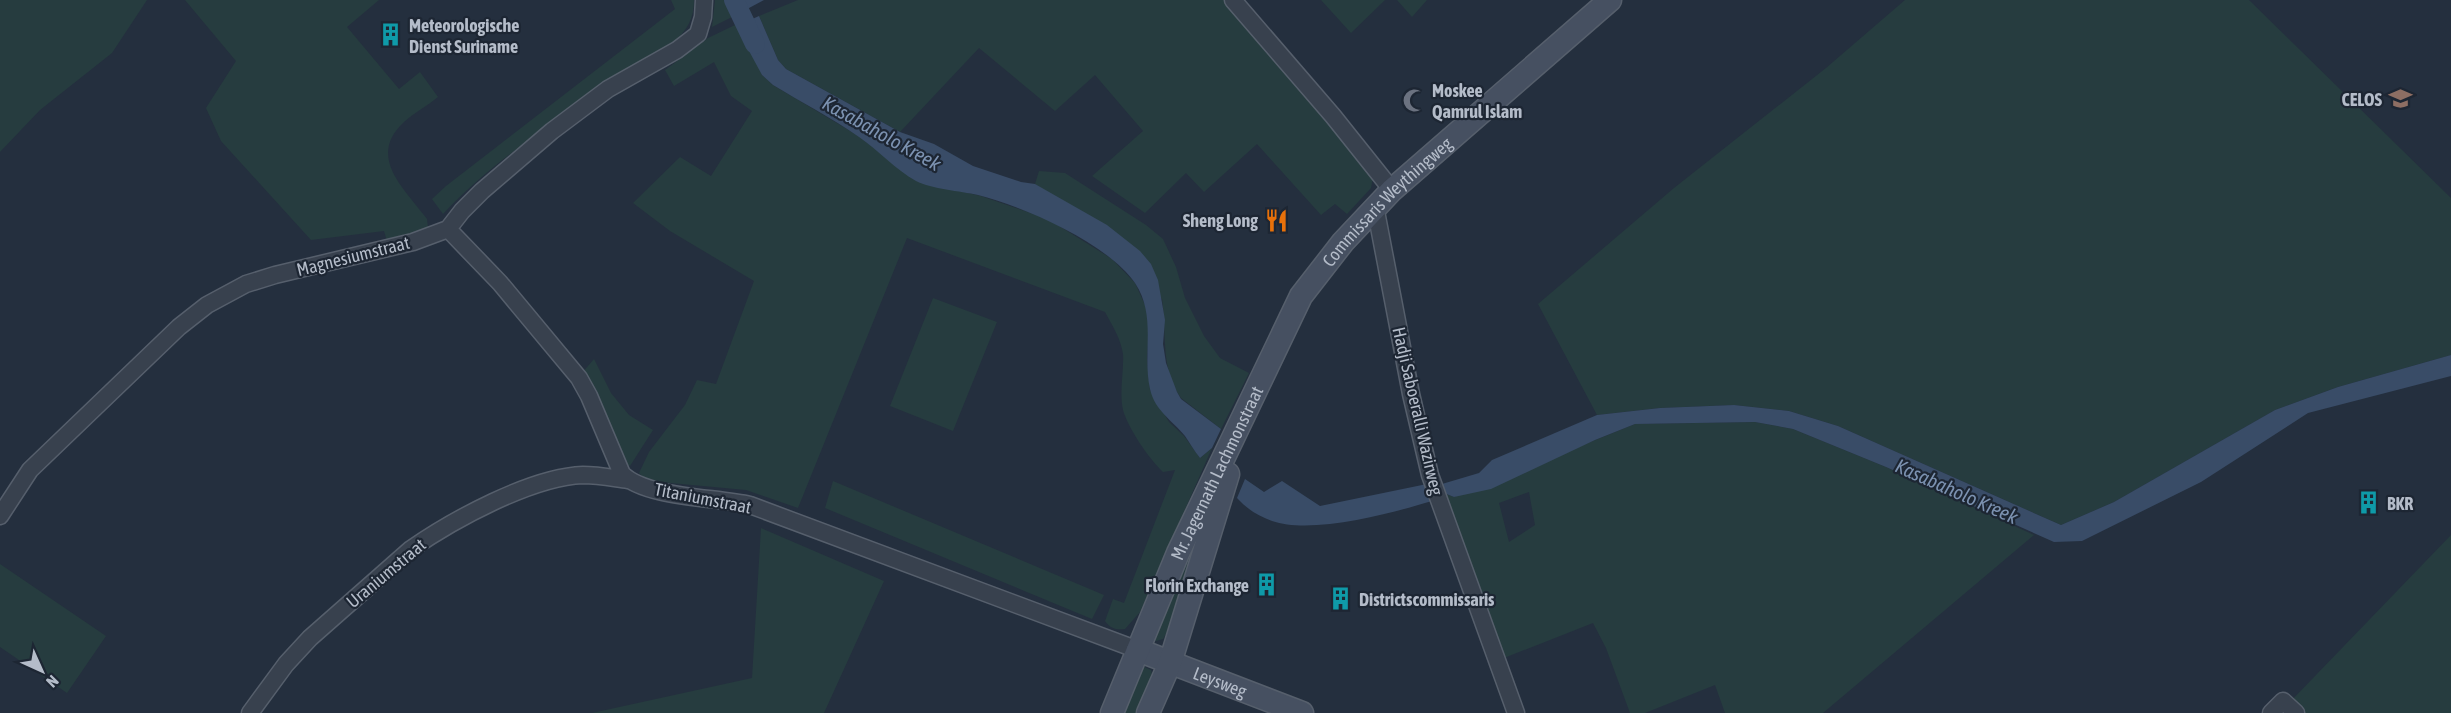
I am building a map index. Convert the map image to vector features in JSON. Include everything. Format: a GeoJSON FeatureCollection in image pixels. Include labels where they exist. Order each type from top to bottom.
{"type":"FeatureCollection","features":[{"type":"Feature","properties":{"kind":"main road","name":"Commissaris Weythingweg"},"geometry":{"type":"LineString","coordinates":[[1258,385],[1301,296],[1343,242],[1375,206],[1610,0]]}},
{"type":"Feature","properties":{"kind":"main road","name":"Mr. Jagernath Lachmonstraat"},"geometry":{"type":"LineString","coordinates":[[1112,713],[1178,554],[1258,385]]}},
{"type":"Feature","properties":{"kind":"main road","name":"Mr. Jagernath Lachmonstraat"},"geometry":{"type":"LineString","coordinates":[[1148,713],[1170,663],[1258,385]]}},
{"type":"Feature","properties":{"kind":"main road","name":"Leysweg"},"geometry":{"type":"LineString","coordinates":[[1138,650],[1302,713]]}},
{"type":"Feature","properties":{"kind":"street","name":"Magnesiumstraat"},"geometry":{"type":"LineString","coordinates":[[0,516],[30,470],[179,327],[207,304],[246,284],[274,275],[414,242],[448,229],[475,198],[552,131],[608,89],[677,50],[698,34],[704,17],[704,0]]}},
{"type":"Feature","properties":{"kind":"street"},"geometry":{"type":"LineString","coordinates":[[1233,0],[1333,116],[1392,190]]}},
{"type":"Feature","properties":{"kind":"street","name":"Hadji Saboeralli Wazirweg"},"geometry":{"type":"LineString","coordinates":[[1375,206],[1411,394],[1430,475],[1516,713]]}},
{"type":"Feature","properties":{"kind":"street"},"geometry":{"type":"LineString","coordinates":[[448,229],[500,283],[579,378],[622,474],[628,480]]}},
{"type":"Feature","properties":{"kind":"street","name":"Uraniumstraat"},"geometry":{"type":"LineString","coordinates":[[250,713],[286,664],[310,638],[411,549],[429,537],[522,490],[580,476],[628,480]]}},
{"type":"Feature","properties":{"kind":"street","name":"Titaniumstraat"},"geometry":{"type":"LineString","coordinates":[[628,480],[666,492],[725,499],[750,505],[1138,650]]}},
{"type":"Feature","properties":{"kind":"street"},"geometry":{"type":"LineString","coordinates":[[2277,707],[2296,713]]}},
{"type":"Feature","properties":{"kind":"green space"},"geometry":{"type":"Polygon","coordinates":[[[0,0],[147,0],[112,53],[40,110],[0,152],[0,0]]]}},
{"type":"Feature","properties":{"kind":"green space"},"geometry":{"type":"Polygon","coordinates":[[[185,0],[379,0],[347,27],[399,89],[420,72],[438,97],[404,122],[393,135],[388,148],[393,172],[427,219],[428,228],[422,234],[387,241],[384,231],[311,240],[221,141],[206,108],[236,61],[185,0]]]}},
{"type":"Feature","properties":{"kind":"green space"},"geometry":{"type":"Polygon","coordinates":[[[671,0],[694,0],[689,24],[673,43],[523,144],[495,166],[443,214],[432,199],[675,9],[671,0]]]}},
{"type":"Feature","properties":{"kind":"green space"},"geometry":{"type":"Polygon","coordinates":[[[715,0],[731,0],[736,15],[712,27],[715,0]]]}},
{"type":"Feature","properties":{"kind":"green space"},"geometry":{"type":"Polygon","coordinates":[[[798,0],[1224,0],[1373,177],[1371,188],[1347,214],[1335,204],[1321,215],[1257,144],[1204,192],[1186,173],[1145,213],[1092,176],[1143,131],[1095,75],[1055,111],[979,48],[900,132],[786,69],[778,60],[759,16],[798,0]]]}},
{"type":"Feature","properties":{"kind":"green space"},"geometry":{"type":"Polygon","coordinates":[[[1321,0],[1385,0],[1351,33],[1321,0]]]}},
{"type":"Feature","properties":{"kind":"green space"},"geometry":{"type":"Polygon","coordinates":[[[1397,0],[1427,0],[1412,17],[1397,0]]]}},
{"type":"Feature","properties":{"kind":"green space"},"geometry":{"type":"Polygon","coordinates":[[[1905,0],[2249,0],[2451,198],[2451,355],[2338,387],[2275,410],[2114,502],[2061,525],[1838,426],[1789,411],[1734,405],[1660,408],[1597,415],[1538,304],[1674,188],[1826,68],[1905,0]]]}},
{"type":"Feature","properties":{"kind":"green space"},"geometry":{"type":"Polygon","coordinates":[[[741,24],[762,75],[773,85],[857,135],[917,181],[981,196],[1048,219],[1112,259],[1135,283],[1146,307],[1149,329],[1147,358],[1150,390],[1169,422],[1184,436],[1200,458],[1212,448],[1140,612],[1125,629],[1109,626],[1105,621],[1113,599],[1124,603],[1175,470],[1163,472],[1129,425],[1121,396],[1122,348],[1105,312],[907,238],[798,508],[746,490],[660,482],[643,477],[639,473],[649,452],[685,405],[697,380],[716,384],[754,281],[670,231],[633,203],[680,157],[711,176],[752,111],[731,96],[714,62],[674,86],[665,70],[708,38],[741,24]]]}},
{"type":"Feature","properties":{"kind":"green space"},"geometry":{"type":"Polygon","coordinates":[[[1039,171],[1065,173],[1146,225],[1163,239],[1176,267],[1185,298],[1204,336],[1220,358],[1249,373],[1221,429],[1181,398],[1174,387],[1167,363],[1162,299],[1035,184],[1039,171]]]}},
{"type":"Feature","properties":{"kind":"green space"},"geometry":{"type":"Polygon","coordinates":[[[933,298],[997,322],[953,431],[890,406],[933,298]]]}},
{"type":"Feature","properties":{"kind":"green space"},"geometry":{"type":"Polygon","coordinates":[[[594,359],[611,393],[629,415],[653,430],[630,466],[626,464],[604,409],[582,373],[594,359]]]}},
{"type":"Feature","properties":{"kind":"green space"},"geometry":{"type":"Polygon","coordinates":[[[1755,422],[1793,429],[1886,467],[2034,535],[1823,713],[1725,713],[1715,685],[1645,713],[1630,713],[1606,648],[1593,623],[1504,658],[1444,493],[1454,497],[1635,424],[1755,422]],[[1529,492],[1499,503],[1509,542],[1535,525],[1529,492]]]}},
{"type":"Feature","properties":{"kind":"green space"},"geometry":{"type":"Polygon","coordinates":[[[833,481],[1104,595],[1092,619],[825,508],[833,481]]]}},
{"type":"Feature","properties":{"kind":"green space"},"geometry":{"type":"Polygon","coordinates":[[[761,528],[884,581],[824,713],[592,713],[752,678],[761,528]]]}},
{"type":"Feature","properties":{"kind":"green space"},"geometry":{"type":"Polygon","coordinates":[[[1195,535],[1203,535],[1166,634],[1163,639],[1156,641],[1153,639],[1195,535]]]}},
{"type":"Feature","properties":{"kind":"green space"},"geometry":{"type":"Polygon","coordinates":[[[2451,535],[2451,713],[2300,713],[2289,703],[2451,535]]]}},
{"type":"Feature","properties":{"kind":"green space"},"geometry":{"type":"Polygon","coordinates":[[[0,564],[106,636],[67,693],[0,647],[0,564]]]}},
{"type":"Feature","properties":{"kind":"green space"},"geometry":{"type":"Polygon","coordinates":[[[1142,666],[1151,670],[1152,674],[1137,713],[1119,713],[1142,666]]]}},
{"type":"Feature","properties":{"kind":"water"},"geometry":{"type":"Polygon","coordinates":[[[731,0],[764,0],[736,15],[731,0]]]}},
{"type":"Feature","properties":{"kind":"water"},"geometry":{"type":"Polygon","coordinates":[[[759,16],[778,60],[786,69],[900,132],[934,144],[973,166],[1021,182],[1035,184],[1107,225],[1140,251],[1151,264],[1158,280],[1165,320],[1163,344],[1166,363],[1177,392],[1181,399],[1221,429],[1212,448],[1200,458],[1185,436],[1164,415],[1152,397],[1148,375],[1146,308],[1135,283],[1122,268],[1105,254],[1064,228],[1018,208],[978,195],[916,181],[849,130],[773,85],[762,75],[742,38],[741,24],[759,16]]]}},
{"type":"Feature","properties":{"kind":"water"},"geometry":{"type":"Polygon","coordinates":[[[2451,355],[2451,376],[2308,413],[2201,482],[2082,541],[2054,542],[1886,467],[1793,429],[1755,422],[1635,424],[1595,440],[1491,489],[1454,497],[1444,493],[1442,484],[1479,473],[1492,460],[1597,415],[1660,408],[1734,405],[1789,411],[1838,426],[2061,525],[2114,502],[2275,410],[2338,387],[2451,355]]]}},
{"type":"Feature","properties":{"kind":"water"},"geometry":{"type":"Polygon","coordinates":[[[1245,479],[1264,492],[1282,481],[1320,506],[1427,484],[1432,501],[1352,521],[1289,525],[1262,517],[1237,498],[1245,479]]]}},
{"type":"Feature","properties":{"kind":"waterway","name":"Kasabaholo Kreek"},"geometry":{"type":"LineString","coordinates":[[734,0],[755,44]]}},
{"type":"Feature","properties":{"kind":"place","name":"Meteorologische Dienst Suriname"},"geometry":{"type":"Point","coordinates":[391,35]}},
{"type":"Feature","properties":{"kind":"place","name":"CELOS"},"geometry":{"type":"Point","coordinates":[2400,99]}},
{"type":"Feature","properties":{"kind":"place","name":"Moskee Qamrul Islam"},"geometry":{"type":"Point","coordinates":[1414,100]}},
{"type":"Feature","properties":{"kind":"place","name":"Sheng Long"},"geometry":{"type":"Point","coordinates":[1276,220]}},
{"type":"Feature","properties":{"kind":"place","name":"BKR"},"geometry":{"type":"Point","coordinates":[2369,503]}},
{"type":"Feature","properties":{"kind":"place","name":"Florin Exchange"},"geometry":{"type":"Point","coordinates":[1267,585]}},
{"type":"Feature","properties":{"kind":"place","name":"Districtscommissaris"},"geometry":{"type":"Point","coordinates":[1341,599]}}]}
